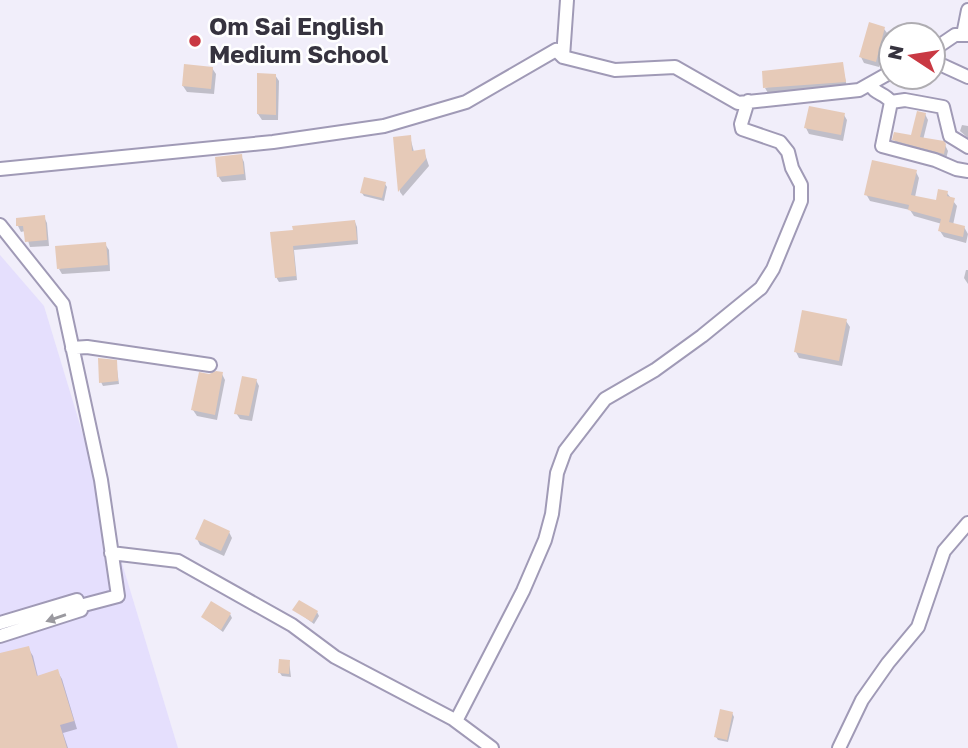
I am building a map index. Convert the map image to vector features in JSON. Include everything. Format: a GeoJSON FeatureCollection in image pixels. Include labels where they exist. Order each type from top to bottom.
{"type":"FeatureCollection","features":[{"type":"Feature","properties":{"kind":"street"},"geometry":{"type":"LineString","coordinates":[[563,57],[567,0]]}},
{"type":"Feature","properties":{"kind":"street"},"geometry":{"type":"LineString","coordinates":[[947,40],[955,35],[965,35],[968,10]]}},
{"type":"Feature","properties":{"kind":"street"},"geometry":{"type":"LineString","coordinates":[[0,169],[273,142],[384,126],[466,102],[556,50],[563,57],[615,70],[675,67],[738,103],[859,90],[877,80]]}},
{"type":"Feature","properties":{"kind":"street"},"geometry":{"type":"LineString","coordinates":[[947,67],[968,77]]}},
{"type":"Feature","properties":{"kind":"street"},"geometry":{"type":"LineString","coordinates":[[870,84],[872,89],[888,97],[891,102],[882,146],[968,171]]}},
{"type":"Feature","properties":{"kind":"street"},"geometry":{"type":"LineString","coordinates":[[891,102],[920,101],[943,107],[950,136],[968,147]]}},
{"type":"Feature","properties":{"kind":"street"},"geometry":{"type":"LineString","coordinates":[[456,721],[523,590],[545,540],[552,514],[557,473],[565,451],[605,399],[655,370],[702,336],[761,288],[773,269],[801,201],[801,185],[792,168],[788,152],[780,142],[742,129],[748,102]]}},
{"type":"Feature","properties":{"kind":"street"},"geometry":{"type":"LineString","coordinates":[[0,225],[63,304],[101,480],[118,596],[80,606]]}},
{"type":"Feature","properties":{"kind":"street"},"geometry":{"type":"LineString","coordinates":[[72,348],[86,347],[209,365]]}},
{"type":"Feature","properties":{"kind":"street"},"geometry":{"type":"LineString","coordinates":[[839,748],[862,699],[918,627],[944,551],[968,523]]}},
{"type":"Feature","properties":{"kind":"street"},"geometry":{"type":"LineString","coordinates":[[111,554],[178,561],[292,625],[335,657],[456,721],[492,748]]}},
{"type":"Feature","properties":{"kind":"street"},"geometry":{"type":"LineString","coordinates":[[0,623],[77,600],[81,610],[0,636]]}},
{"type":"Feature","properties":{"kind":"shaded area"},"geometry":{"type":"Polygon","coordinates":[[[0,255],[44,306],[178,748],[0,748],[0,255]]]}},
{"type":"Feature","properties":{"kind":"building"},"geometry":{"type":"Polygon","coordinates":[[[869,22],[877,24],[876,62],[859,57],[869,22]]]}},
{"type":"Feature","properties":{"kind":"building"},"geometry":{"type":"Polygon","coordinates":[[[843,62],[846,82],[763,88],[762,71],[843,62]]]}},
{"type":"Feature","properties":{"kind":"building"},"geometry":{"type":"Polygon","coordinates":[[[184,64],[213,67],[211,89],[182,86],[184,64]]]}},
{"type":"Feature","properties":{"kind":"building"},"geometry":{"type":"Polygon","coordinates":[[[257,73],[276,74],[276,115],[257,114],[257,73]]]}},
{"type":"Feature","properties":{"kind":"building"},"geometry":{"type":"Polygon","coordinates":[[[809,106],[845,113],[841,135],[804,128],[809,106]]]}},
{"type":"Feature","properties":{"kind":"building"},"geometry":{"type":"Polygon","coordinates":[[[917,111],[926,113],[920,137],[944,141],[944,154],[892,140],[894,132],[911,135],[917,111]]]}},
{"type":"Feature","properties":{"kind":"building"},"geometry":{"type":"Polygon","coordinates":[[[411,135],[412,151],[425,149],[426,159],[398,192],[393,137],[411,135]]]}},
{"type":"Feature","properties":{"kind":"building"},"geometry":{"type":"Polygon","coordinates":[[[242,154],[244,174],[217,177],[215,157],[242,154]]]}},
{"type":"Feature","properties":{"kind":"building"},"geometry":{"type":"Polygon","coordinates":[[[872,160],[917,170],[911,195],[936,200],[938,189],[948,191],[947,196],[955,198],[949,222],[965,226],[963,237],[938,231],[941,219],[908,210],[909,205],[864,195],[872,160]]]}},
{"type":"Feature","properties":{"kind":"building"},"geometry":{"type":"Polygon","coordinates":[[[364,177],[386,182],[382,198],[360,193],[364,177]]]}},
{"type":"Feature","properties":{"kind":"building"},"geometry":{"type":"Polygon","coordinates":[[[45,215],[47,240],[25,242],[23,226],[16,226],[16,218],[45,215]]]}},
{"type":"Feature","properties":{"kind":"building"},"geometry":{"type":"Polygon","coordinates":[[[355,220],[357,240],[293,246],[296,276],[275,278],[270,232],[293,230],[292,226],[355,220]]]}},
{"type":"Feature","properties":{"kind":"building"},"geometry":{"type":"Polygon","coordinates":[[[106,242],[108,265],[57,269],[55,246],[106,242]]]}},
{"type":"Feature","properties":{"kind":"building"},"geometry":{"type":"Polygon","coordinates":[[[802,310],[847,319],[839,361],[794,352],[802,310]]]}},
{"type":"Feature","properties":{"kind":"building"},"geometry":{"type":"Polygon","coordinates":[[[98,358],[117,360],[118,381],[99,383],[98,358]]]}},
{"type":"Feature","properties":{"kind":"building"},"geometry":{"type":"Polygon","coordinates":[[[199,372],[209,374],[223,372],[215,415],[191,410],[199,372]]]}},
{"type":"Feature","properties":{"kind":"building"},"geometry":{"type":"Polygon","coordinates":[[[242,376],[257,379],[249,416],[234,414],[242,376]]]}},
{"type":"Feature","properties":{"kind":"building"},"geometry":{"type":"Polygon","coordinates":[[[204,519],[230,531],[221,551],[195,539],[204,519]]]}},
{"type":"Feature","properties":{"kind":"building"},"geometry":{"type":"Polygon","coordinates":[[[299,600],[318,611],[312,622],[292,610],[299,600]]]}},
{"type":"Feature","properties":{"kind":"building"},"geometry":{"type":"Polygon","coordinates":[[[211,601],[231,613],[221,630],[201,617],[211,601]]]}},
{"type":"Feature","properties":{"kind":"building"},"geometry":{"type":"Polygon","coordinates":[[[29,646],[37,676],[58,669],[74,721],[60,725],[67,748],[0,748],[0,653],[29,646]]]}},
{"type":"Feature","properties":{"kind":"building"},"geometry":{"type":"Polygon","coordinates":[[[279,659],[290,660],[289,674],[278,673],[279,659]]]}},
{"type":"Feature","properties":{"kind":"building"},"geometry":{"type":"Polygon","coordinates":[[[720,709],[733,712],[727,740],[714,737],[720,709]]]}},
{"type":"Feature","properties":{"kind":"place","name":"Om Sai English Medium School"},"geometry":{"type":"Point","coordinates":[195,41]}}]}
